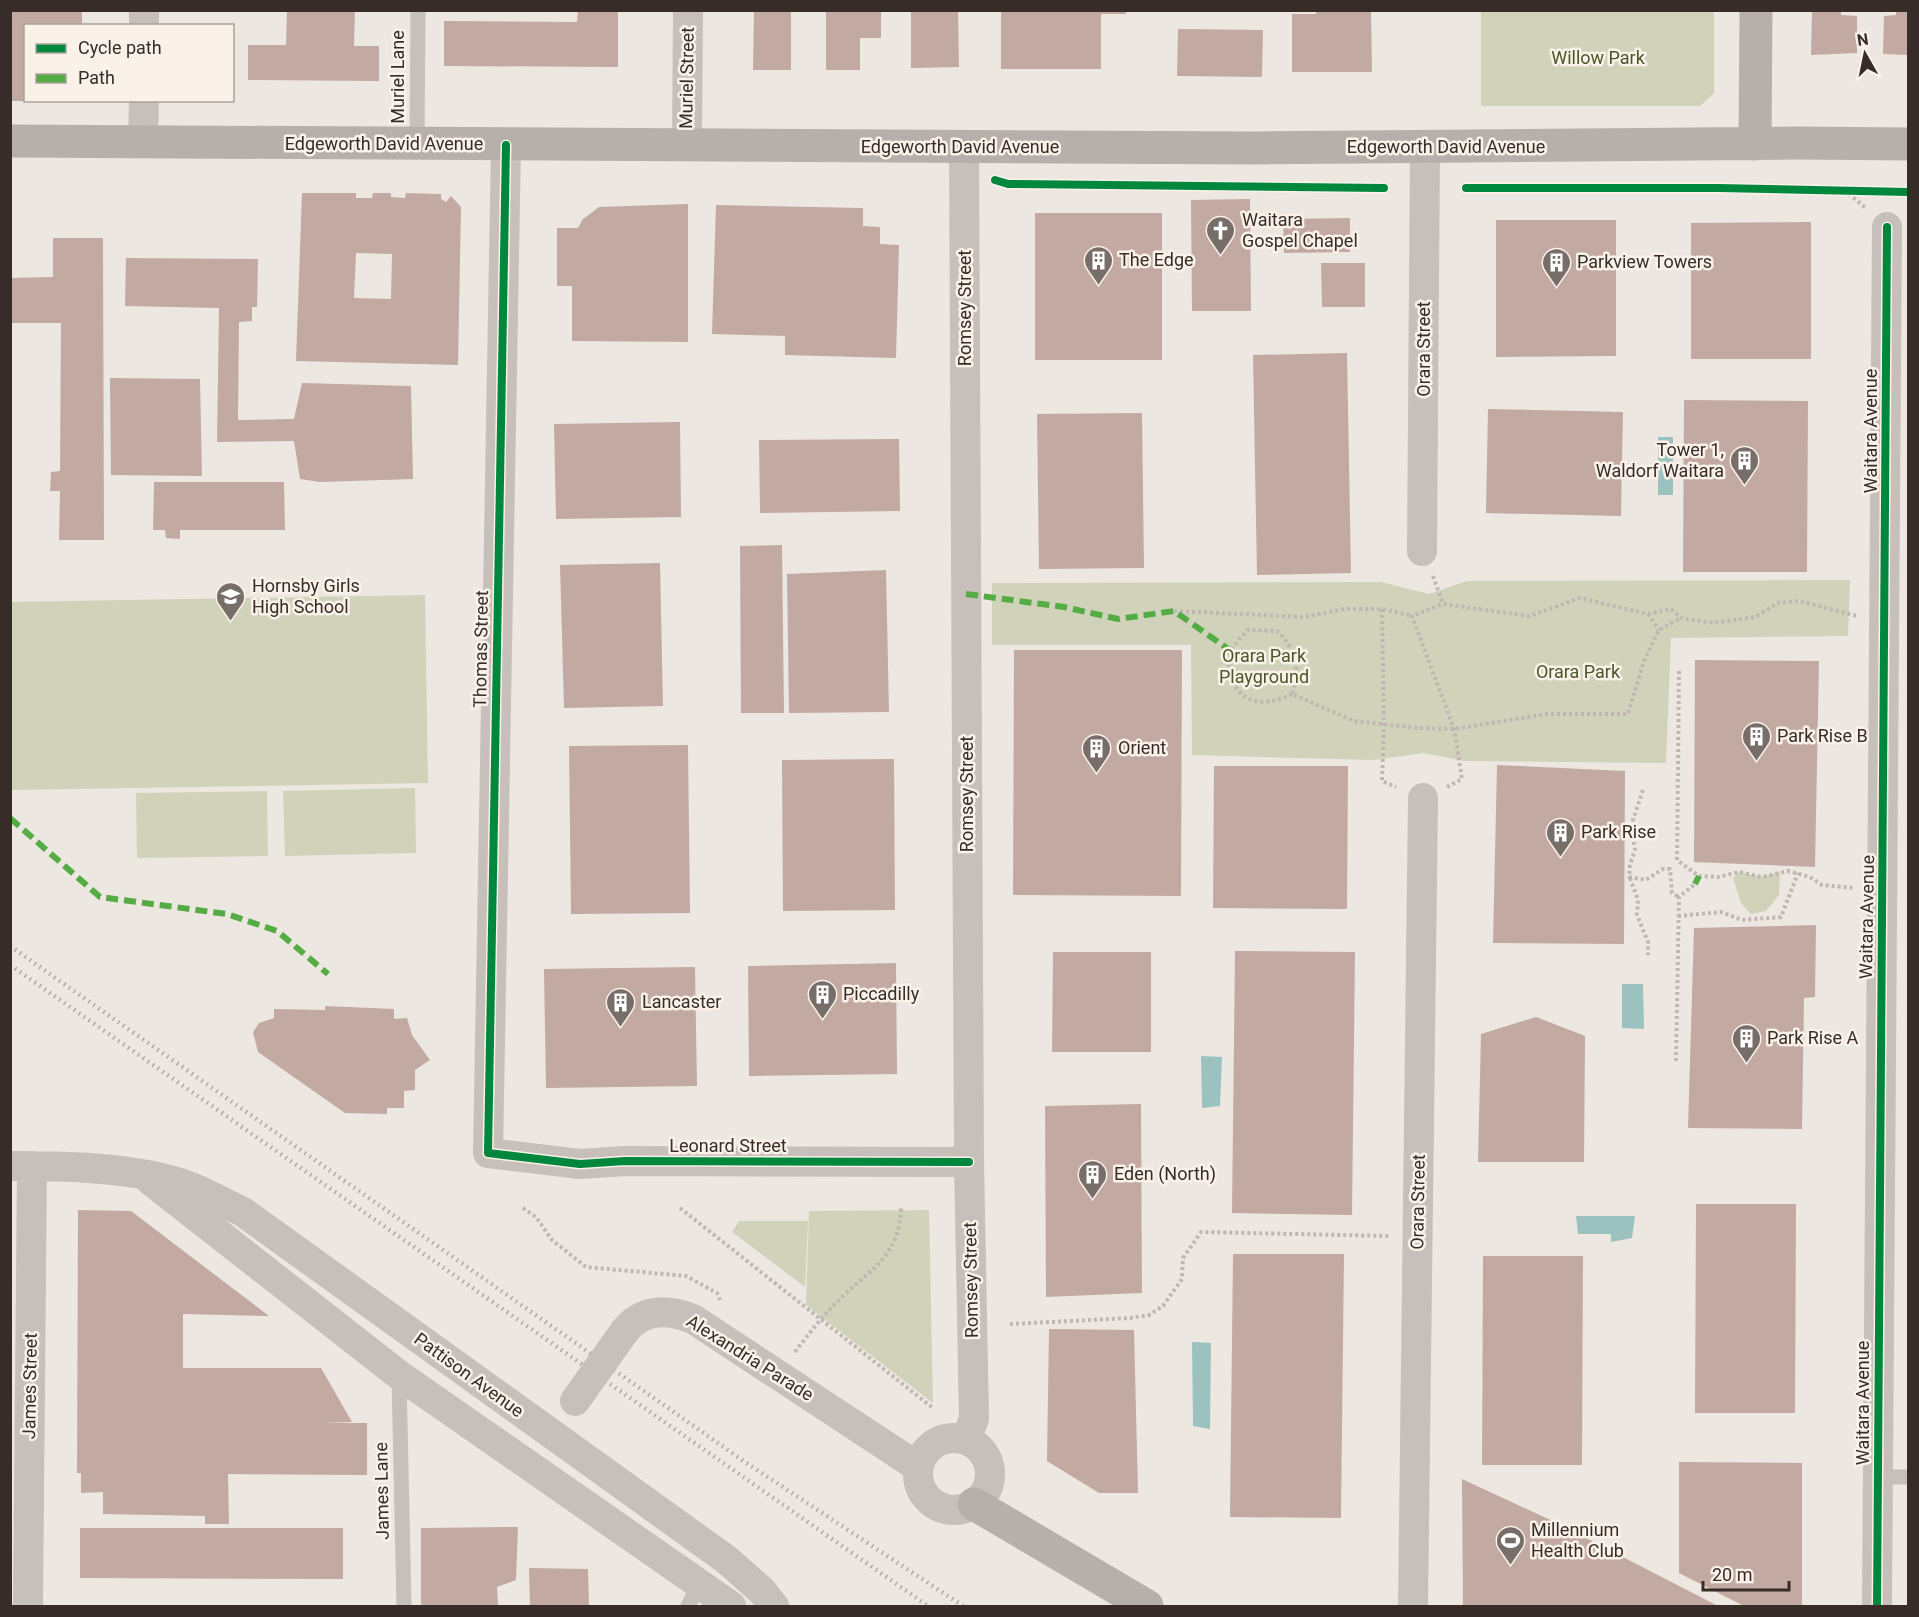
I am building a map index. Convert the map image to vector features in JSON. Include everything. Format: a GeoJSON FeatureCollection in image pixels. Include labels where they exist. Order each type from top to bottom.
{"type":"FeatureCollection","features":[{"type":"Feature","properties":{"kind":"main road"},"geometry":{"type":"LineString","coordinates":[[1755,144],[1756,10]]}},
{"type":"Feature","properties":{"kind":"main road","name":"Edgeworth David Avenue"},"geometry":{"type":"LineString","coordinates":[[10,141],[1425,148],[1908,144]]}},
{"type":"Feature","properties":{"kind":"main road"},"geometry":{"type":"LineString","coordinates":[[974,1504],[1147,1606]]}},
{"type":"Feature","properties":{"kind":"street","name":"Muriel Street"},"geometry":{"type":"LineString","coordinates":[[687,145],[688,10]]}},
{"type":"Feature","properties":{"kind":"street"},"geometry":{"type":"LineString","coordinates":[[143,142],[144,102]]}},
{"type":"Feature","properties":{"kind":"street","name":"Thomas Street"},"geometry":{"type":"LineString","coordinates":[[488,1153],[506,145]]}},
{"type":"Feature","properties":{"kind":"street","name":"Romsey Street"},"geometry":{"type":"LineString","coordinates":[[964,147],[969,1162],[974,1419],[966,1439]]}},
{"type":"Feature","properties":{"kind":"street","name":"Orara Street"},"geometry":{"type":"LineString","coordinates":[[1422,550],[1425,148]]}},
{"type":"Feature","properties":{"kind":"street","name":"Waitara Avenue"},"geometry":{"type":"LineString","coordinates":[[1877,1606],[1887,227]]}},
{"type":"Feature","properties":{"kind":"street","name":"Orara Street"},"geometry":{"type":"LineString","coordinates":[[1413,1606],[1423,798]]}},
{"type":"Feature","properties":{"kind":"street","name":"Leonard Street"},"geometry":{"type":"LineString","coordinates":[[488,1153],[580,1164],[626,1161],[969,1162]]}},
{"type":"Feature","properties":{"kind":"street","name":"Pattison Avenue"},"geometry":{"type":"LineString","coordinates":[[21,1166],[116,1171],[167,1179],[198,1190],[243,1212],[727,1560],[762,1591],[774,1606]]}},
{"type":"Feature","properties":{"kind":"street","name":"James Street"},"geometry":{"type":"LineString","coordinates":[[21,1166],[28,1606]]}},
{"type":"Feature","properties":{"kind":"street","name":"Pattison Avenue"},"geometry":{"type":"LineString","coordinates":[[145,1176],[399,1375],[694,1595],[731,1606]]}},
{"type":"Feature","properties":{"kind":"street","name":"Alexandria Parade"},"geometry":{"type":"LineString","coordinates":[[551,1435],[624,1332],[637,1319],[653,1312],[677,1313],[693,1318],[918,1467]]}},
{"type":"Feature","properties":{"kind":"street"},"geometry":{"type":"LineString","coordinates":[[966,1439],[976,1445],[989,1464],[988,1486],[974,1504],[950,1510],[939,1507],[921,1490],[918,1467],[923,1455],[931,1445],[942,1440],[966,1439]]}},
{"type":"Feature","properties":{"kind":"lane","name":"Muriel Lane"},"geometry":{"type":"LineString","coordinates":[[417,144],[418,10]]}},
{"type":"Feature","properties":{"kind":"lane","name":"James Lane"},"geometry":{"type":"LineString","coordinates":[[399,1375],[404,1606]]}},
{"type":"Feature","properties":{"kind":"lane"},"geometry":{"type":"LineString","coordinates":[[1877,1477],[1908,1477]]}},
{"type":"Feature","properties":{"kind":"path"},"geometry":{"type":"LineString","coordinates":[[1834,190],[1855,191]]}},
{"type":"Feature","properties":{"kind":"path"},"geometry":{"type":"LineString","coordinates":[[1174,610],[1305,617],[1344,609],[1382,609],[1412,616],[1443,604],[1529,616],[1580,598],[1648,614],[1671,609],[1681,618],[1714,622],[1755,617],[1778,603],[1798,601],[1848,616],[1884,619]]}},
{"type":"Feature","properties":{"kind":"path"},"geometry":{"type":"LineString","coordinates":[[1382,609],[1384,724],[1382,781],[1423,798],[1462,779],[1454,729],[1412,616]]}},
{"type":"Feature","properties":{"kind":"path"},"geometry":{"type":"LineString","coordinates":[[1648,614],[1659,630]]}},
{"type":"Feature","properties":{"kind":"path"},"geometry":{"type":"LineString","coordinates":[[1292,694],[1297,677],[1296,659],[1289,643],[1277,631],[1248,630],[1231,651],[1229,667],[1235,687],[1241,696],[1254,702],[1268,702],[1292,694],[1354,721],[1454,729],[1547,714],[1628,714],[1644,661],[1659,630],[1681,618]]}},
{"type":"Feature","properties":{"kind":"path"},"geometry":{"type":"LineString","coordinates":[[1679,671],[1677,860],[1700,876],[1718,877],[1739,872],[1762,877],[1788,871],[1810,877],[1822,885],[1882,889]]}},
{"type":"Feature","properties":{"kind":"path"},"geometry":{"type":"LineString","coordinates":[[1643,790],[1632,826],[1635,850],[1629,877],[1638,900],[1637,915],[1648,942],[1648,955]]}},
{"type":"Feature","properties":{"kind":"path"},"geometry":{"type":"LineString","coordinates":[[1629,877],[1646,880],[1663,869],[1670,869],[1671,893],[1678,897]]}},
{"type":"Feature","properties":{"kind":"path"},"geometry":{"type":"LineString","coordinates":[[1678,916],[1720,912],[1742,920],[1780,917],[1798,873]]}},
{"type":"Feature","properties":{"kind":"path"},"geometry":{"type":"LineString","coordinates":[[1678,897],[1695,884]]}},
{"type":"Feature","properties":{"kind":"path"},"geometry":{"type":"LineString","coordinates":[[1676,1060],[1678,897]]}},
{"type":"Feature","properties":{"kind":"path"},"geometry":{"type":"LineString","coordinates":[[523,1208],[536,1217],[552,1239],[586,1267],[686,1276],[717,1293],[724,1309]]}},
{"type":"Feature","properties":{"kind":"path"},"geometry":{"type":"LineString","coordinates":[[680,1208],[933,1408]]}},
{"type":"Feature","properties":{"kind":"path"},"geometry":{"type":"LineString","coordinates":[[793,1355],[820,1320],[892,1250],[901,1227],[901,1208]]}},
{"type":"Feature","properties":{"kind":"path"},"geometry":{"type":"LineString","coordinates":[[1010,1324],[1149,1315],[1163,1306],[1182,1279],[1183,1258],[1201,1232],[1418,1236]]}},
{"type":"Feature","properties":{"kind":"green space","name":"Willow Park"},"geometry":{"type":"Polygon","coordinates":[[[1481,11],[1714,11],[1714,93],[1700,106],[1481,106],[1481,11]]]}},
{"type":"Feature","properties":{"kind":"green space","name":"Orara Park"},"geometry":{"type":"Polygon","coordinates":[[[1850,580],[1848,636],[1671,638],[1666,763],[1464,761],[1424,753],[1374,760],[1192,755],[1191,645],[992,645],[992,583],[1381,582],[1429,594],[1467,581],[1850,580]]]}},
{"type":"Feature","properties":{"kind":"green space"},"geometry":{"type":"Polygon","coordinates":[[[425,595],[428,783],[11,790],[11,602],[425,595]]]}},
{"type":"Feature","properties":{"kind":"green space"},"geometry":{"type":"Polygon","coordinates":[[[415,788],[416,853],[285,856],[283,791],[415,788]]]}},
{"type":"Feature","properties":{"kind":"green space"},"geometry":{"type":"Polygon","coordinates":[[[267,791],[268,856],[137,858],[136,793],[267,791]]]}},
{"type":"Feature","properties":{"kind":"green space"},"geometry":{"type":"Polygon","coordinates":[[[1739,872],[1762,877],[1780,872],[1779,895],[1766,911],[1751,914],[1741,903],[1733,878],[1739,872]]]}},
{"type":"Feature","properties":{"kind":"green space"},"geometry":{"type":"Polygon","coordinates":[[[929,1210],[933,1403],[806,1305],[809,1211],[929,1210]]]}},
{"type":"Feature","properties":{"kind":"green space"},"geometry":{"type":"Polygon","coordinates":[[[739,1221],[808,1221],[805,1287],[732,1232],[739,1221]]]}},
{"type":"Feature","properties":{"kind":"water"},"geometry":{"type":"Polygon","coordinates":[[[1658,437],[1673,437],[1673,495],[1658,495],[1658,437]]]}},
{"type":"Feature","properties":{"kind":"water"},"geometry":{"type":"Polygon","coordinates":[[[1622,984],[1643,984],[1644,1029],[1622,1028],[1622,984]]]}},
{"type":"Feature","properties":{"kind":"water"},"geometry":{"type":"Polygon","coordinates":[[[1201,1056],[1222,1057],[1220,1106],[1202,1108],[1201,1056]]]}},
{"type":"Feature","properties":{"kind":"water"},"geometry":{"type":"Polygon","coordinates":[[[1576,1216],[1635,1216],[1632,1238],[1611,1242],[1611,1234],[1578,1234],[1576,1216]]]}},
{"type":"Feature","properties":{"kind":"water"},"geometry":{"type":"Polygon","coordinates":[[[1192,1342],[1211,1343],[1210,1429],[1193,1426],[1192,1342]]]}},
{"type":"Feature","properties":{"kind":"building"},"geometry":{"type":"Polygon","coordinates":[[[10,10],[82,10],[82,24],[24,24],[24,101],[10,101],[10,10]]]}},
{"type":"Feature","properties":{"kind":"building"},"geometry":{"type":"Polygon","coordinates":[[[287,10],[355,10],[354,46],[379,46],[379,81],[248,80],[248,45],[286,45],[287,10]]]}},
{"type":"Feature","properties":{"kind":"building"},"geometry":{"type":"Polygon","coordinates":[[[578,10],[618,10],[618,67],[444,66],[444,21],[577,22],[578,10]]]}},
{"type":"Feature","properties":{"kind":"building"},"geometry":{"type":"Polygon","coordinates":[[[754,10],[791,10],[791,70],[753,70],[754,10]]]}},
{"type":"Feature","properties":{"kind":"building"},"geometry":{"type":"Polygon","coordinates":[[[826,10],[881,10],[881,38],[860,38],[860,70],[826,70],[826,10]]]}},
{"type":"Feature","properties":{"kind":"building"},"geometry":{"type":"Polygon","coordinates":[[[911,10],[958,10],[959,67],[911,68],[911,10]]]}},
{"type":"Feature","properties":{"kind":"building"},"geometry":{"type":"Polygon","coordinates":[[[1126,10],[1126,14],[1101,14],[1101,69],[1001,69],[1001,12],[1126,10]]]}},
{"type":"Feature","properties":{"kind":"building"},"geometry":{"type":"Polygon","coordinates":[[[1316,10],[1371,10],[1372,72],[1292,72],[1292,14],[1316,14],[1316,10]]]}},
{"type":"Feature","properties":{"kind":"building"},"geometry":{"type":"Polygon","coordinates":[[[1812,10],[1841,10],[1841,15],[1857,16],[1857,53],[1811,55],[1812,10]]]}},
{"type":"Feature","properties":{"kind":"building"},"geometry":{"type":"Polygon","coordinates":[[[1896,10],[1908,10],[1908,55],[1883,54],[1884,16],[1896,15],[1896,10]]]}},
{"type":"Feature","properties":{"kind":"building"},"geometry":{"type":"Polygon","coordinates":[[[1178,29],[1263,30],[1262,77],[1177,76],[1178,29]]]}},
{"type":"Feature","properties":{"kind":"building"},"geometry":{"type":"Polygon","coordinates":[[[302,193],[356,193],[356,198],[372,198],[373,193],[391,193],[391,197],[405,198],[406,193],[441,194],[441,199],[446,202],[451,196],[461,207],[458,365],[296,361],[302,193]],[[356,253],[354,298],[391,299],[392,254],[356,253]]]}},
{"type":"Feature","properties":{"kind":"building","name":"Waitara Gospel Chapel"},"geometry":{"type":"Polygon","coordinates":[[[1250,199],[1251,311],[1192,311],[1191,200],[1250,199]]]}},
{"type":"Feature","properties":{"kind":"building"},"geometry":{"type":"Polygon","coordinates":[[[688,204],[688,342],[572,341],[572,286],[557,286],[557,228],[578,228],[583,219],[599,207],[688,204]]]}},
{"type":"Feature","properties":{"kind":"building"},"geometry":{"type":"Polygon","coordinates":[[[716,205],[863,208],[863,226],[880,227],[880,244],[899,245],[896,358],[785,355],[785,336],[712,334],[716,205]]]}},
{"type":"Feature","properties":{"kind":"building","name":"The Edge"},"geometry":{"type":"Polygon","coordinates":[[[1035,213],[1162,213],[1162,360],[1035,360],[1035,213]]]}},
{"type":"Feature","properties":{"kind":"building"},"geometry":{"type":"Polygon","coordinates":[[[1350,218],[1350,252],[1284,253],[1283,219],[1350,218]]]}},
{"type":"Feature","properties":{"kind":"building","name":"Parkview Towers"},"geometry":{"type":"Polygon","coordinates":[[[1496,220],[1616,220],[1616,356],[1496,357],[1496,220]]]}},
{"type":"Feature","properties":{"kind":"building","name":"Parkview Towers"},"geometry":{"type":"Polygon","coordinates":[[[1811,222],[1811,359],[1691,359],[1691,223],[1811,222]]]}},
{"type":"Feature","properties":{"kind":"building"},"geometry":{"type":"Polygon","coordinates":[[[53,238],[103,238],[104,540],[59,540],[60,491],[50,491],[51,472],[60,471],[61,323],[10,323],[10,278],[53,277],[53,238]]]}},
{"type":"Feature","properties":{"kind":"building"},"geometry":{"type":"Polygon","coordinates":[[[126,258],[258,259],[257,307],[252,307],[252,321],[239,322],[238,420],[294,419],[302,383],[411,386],[413,479],[320,482],[300,479],[294,441],[217,442],[219,308],[125,306],[126,258]]]}},
{"type":"Feature","properties":{"kind":"building"},"geometry":{"type":"Polygon","coordinates":[[[1321,263],[1365,263],[1365,307],[1322,307],[1321,263]]]}},
{"type":"Feature","properties":{"kind":"building"},"geometry":{"type":"Polygon","coordinates":[[[1347,353],[1351,573],[1257,575],[1253,355],[1347,353]]]}},
{"type":"Feature","properties":{"kind":"building"},"geometry":{"type":"Polygon","coordinates":[[[110,378],[200,379],[202,476],[111,475],[110,378]]]}},
{"type":"Feature","properties":{"kind":"building","name":"Tower 1, Waldorf Waitara"},"geometry":{"type":"Polygon","coordinates":[[[1684,400],[1808,401],[1807,572],[1683,572],[1684,400]]]}},
{"type":"Feature","properties":{"kind":"building"},"geometry":{"type":"Polygon","coordinates":[[[1488,409],[1623,412],[1621,516],[1486,513],[1488,409]]]}},
{"type":"Feature","properties":{"kind":"building"},"geometry":{"type":"Polygon","coordinates":[[[1142,413],[1144,568],[1039,569],[1037,414],[1142,413]]]}},
{"type":"Feature","properties":{"kind":"building"},"geometry":{"type":"Polygon","coordinates":[[[680,422],[681,517],[556,519],[554,424],[680,422]]]}},
{"type":"Feature","properties":{"kind":"building"},"geometry":{"type":"Polygon","coordinates":[[[899,439],[900,511],[760,513],[759,440],[899,439]]]}},
{"type":"Feature","properties":{"kind":"building"},"geometry":{"type":"Polygon","coordinates":[[[154,482],[284,482],[285,530],[180,530],[180,539],[166,538],[165,530],[153,530],[154,482]]]}},
{"type":"Feature","properties":{"kind":"building"},"geometry":{"type":"Polygon","coordinates":[[[782,545],[784,713],[741,713],[740,546],[782,545]]]}},
{"type":"Feature","properties":{"kind":"building"},"geometry":{"type":"Polygon","coordinates":[[[660,563],[663,706],[564,708],[560,565],[660,563]]]}},
{"type":"Feature","properties":{"kind":"building"},"geometry":{"type":"Polygon","coordinates":[[[886,570],[889,712],[789,713],[787,574],[886,570]]]}},
{"type":"Feature","properties":{"kind":"building","name":"Orient"},"geometry":{"type":"Polygon","coordinates":[[[1014,650],[1182,650],[1181,896],[1013,895],[1014,650]]]}},
{"type":"Feature","properties":{"kind":"building","name":"Park Rise B"},"geometry":{"type":"Polygon","coordinates":[[[1695,660],[1819,661],[1815,867],[1694,862],[1695,660]]]}},
{"type":"Feature","properties":{"kind":"building"},"geometry":{"type":"Polygon","coordinates":[[[688,745],[690,913],[571,914],[569,746],[688,745]]]}},
{"type":"Feature","properties":{"kind":"building"},"geometry":{"type":"Polygon","coordinates":[[[894,759],[895,910],[783,911],[782,760],[894,759]]]}},
{"type":"Feature","properties":{"kind":"building","name":"Park Rise"},"geometry":{"type":"Polygon","coordinates":[[[1497,765],[1625,771],[1624,944],[1493,943],[1497,765]]]}},
{"type":"Feature","properties":{"kind":"building"},"geometry":{"type":"Polygon","coordinates":[[[1214,766],[1348,766],[1347,909],[1213,908],[1214,766]]]}},
{"type":"Feature","properties":{"kind":"building","name":"Park Rise A"},"geometry":{"type":"Polygon","coordinates":[[[1816,925],[1815,997],[1804,998],[1802,1129],[1688,1128],[1694,928],[1816,925]]]}},
{"type":"Feature","properties":{"kind":"building"},"geometry":{"type":"Polygon","coordinates":[[[1235,951],[1355,952],[1352,1215],[1232,1213],[1235,951]]]}},
{"type":"Feature","properties":{"kind":"building"},"geometry":{"type":"Polygon","coordinates":[[[1053,952],[1151,952],[1151,1052],[1052,1052],[1053,952]]]}},
{"type":"Feature","properties":{"kind":"building","name":"Piccadilly"},"geometry":{"type":"Polygon","coordinates":[[[896,963],[897,1074],[749,1076],[748,966],[896,963]]]}},
{"type":"Feature","properties":{"kind":"building","name":"Lancaster"},"geometry":{"type":"Polygon","coordinates":[[[695,967],[697,1086],[546,1088],[544,969],[695,967]]]}},
{"type":"Feature","properties":{"kind":"building"},"geometry":{"type":"Polygon","coordinates":[[[325,1006],[394,1009],[394,1019],[407,1018],[412,1035],[430,1060],[415,1070],[415,1090],[404,1091],[404,1108],[387,1108],[387,1114],[345,1113],[258,1052],[253,1032],[259,1023],[274,1018],[274,1009],[325,1010],[325,1006]]]}},
{"type":"Feature","properties":{"kind":"building"},"geometry":{"type":"Polygon","coordinates":[[[1536,1017],[1585,1036],[1584,1162],[1478,1162],[1481,1034],[1536,1017]]]}},
{"type":"Feature","properties":{"kind":"building","name":"Eden (North)"},"geometry":{"type":"Polygon","coordinates":[[[1141,1104],[1142,1293],[1046,1297],[1045,1106],[1141,1104]]]}},
{"type":"Feature","properties":{"kind":"building"},"geometry":{"type":"Polygon","coordinates":[[[1696,1204],[1796,1204],[1795,1413],[1695,1413],[1696,1204]]]}},
{"type":"Feature","properties":{"kind":"building"},"geometry":{"type":"Polygon","coordinates":[[[78,1210],[131,1211],[269,1316],[183,1314],[183,1368],[321,1368],[352,1422],[323,1423],[367,1423],[367,1475],[228,1474],[229,1524],[205,1524],[205,1516],[103,1514],[103,1492],[81,1493],[81,1473],[77,1473],[78,1210]]]}},
{"type":"Feature","properties":{"kind":"building"},"geometry":{"type":"Polygon","coordinates":[[[1233,1254],[1344,1254],[1341,1518],[1230,1517],[1233,1254]]]}},
{"type":"Feature","properties":{"kind":"building"},"geometry":{"type":"Polygon","coordinates":[[[1483,1256],[1583,1256],[1582,1465],[1482,1465],[1483,1256]]]}},
{"type":"Feature","properties":{"kind":"building"},"geometry":{"type":"Polygon","coordinates":[[[1049,1329],[1134,1330],[1138,1493],[1099,1493],[1047,1461],[1049,1329]]]}},
{"type":"Feature","properties":{"kind":"building"},"geometry":{"type":"Polygon","coordinates":[[[1679,1462],[1802,1463],[1802,1606],[1744,1606],[1679,1573],[1679,1462]]]}},
{"type":"Feature","properties":{"kind":"building"},"geometry":{"type":"Polygon","coordinates":[[[1462,1479],[1557,1523],[1718,1606],[1463,1606],[1462,1479]]]}},
{"type":"Feature","properties":{"kind":"building"},"geometry":{"type":"Polygon","coordinates":[[[518,1527],[516,1580],[497,1587],[498,1606],[421,1606],[421,1528],[518,1527]]]}},
{"type":"Feature","properties":{"kind":"building"},"geometry":{"type":"Polygon","coordinates":[[[80,1528],[343,1528],[343,1579],[80,1578],[80,1528]]]}},
{"type":"Feature","properties":{"kind":"building"},"geometry":{"type":"Polygon","coordinates":[[[529,1568],[588,1569],[589,1606],[530,1606],[529,1568]]]}},
{"type":"Feature","properties":{"kind":"railway"},"geometry":{"type":"LineString","coordinates":[[10,946],[745,1462],[963,1606]]}},
{"type":"Feature","properties":{"kind":"railway"},"geometry":{"type":"LineString","coordinates":[[10,965],[928,1606]]}},
{"type":"Feature","properties":{"kind":"marked path"},"geometry":{"type":"LineString","coordinates":[[966,594],[1064,607],[1118,619],[1174,611],[1231,651]]}},
{"type":"Feature","properties":{"kind":"marked path"},"geometry":{"type":"LineString","coordinates":[[10,818],[100,897],[227,914],[277,931],[328,974]]}},
{"type":"Feature","properties":{"kind":"marked path"},"geometry":{"type":"LineString","coordinates":[[1695,884],[1699,876]]}},
{"type":"Feature","properties":{"kind":"cycle path"},"geometry":{"type":"LineString","coordinates":[[506,145],[488,1153],[580,1164],[625,1161],[969,1162]]}},
{"type":"Feature","properties":{"kind":"cycle path"},"geometry":{"type":"LineString","coordinates":[[995,180],[1008,184],[1384,188]]}},
{"type":"Feature","properties":{"kind":"cycle path"},"geometry":{"type":"LineString","coordinates":[[1466,188],[1718,188],[1908,192]]}},
{"type":"Feature","properties":{"kind":"cycle path"},"geometry":{"type":"LineString","coordinates":[[1877,1606],[1887,227]]}},
{"type":"Feature","properties":{"kind":"place","name":"Waitara Gospel Chapel"},"geometry":{"type":"Point","coordinates":[1221,256]}},
{"type":"Feature","properties":{"kind":"place","name":"The Edge"},"geometry":{"type":"Point","coordinates":[1098,286]}},
{"type":"Feature","properties":{"kind":"place","name":"Parkview Towers"},"geometry":{"type":"Point","coordinates":[1556,288]}},
{"type":"Feature","properties":{"kind":"place","name":"Tower 1, Waldorf Waitara"},"geometry":{"type":"Point","coordinates":[1745,486]}},
{"type":"Feature","properties":{"kind":"place","name":"Hornsby Girls High School"},"geometry":{"type":"Point","coordinates":[231,622]}},
{"type":"Feature","properties":{"kind":"place","name":"Park Rise B"},"geometry":{"type":"Point","coordinates":[1756,762]}},
{"type":"Feature","properties":{"kind":"place","name":"Orient"},"geometry":{"type":"Point","coordinates":[1097,774]}},
{"type":"Feature","properties":{"kind":"place","name":"Park Rise"},"geometry":{"type":"Point","coordinates":[1560,858]}},
{"type":"Feature","properties":{"kind":"place","name":"Piccadilly"},"geometry":{"type":"Point","coordinates":[822,1020]}},
{"type":"Feature","properties":{"kind":"place","name":"Lancaster"},"geometry":{"type":"Point","coordinates":[621,1028]}},
{"type":"Feature","properties":{"kind":"place","name":"Park Rise A"},"geometry":{"type":"Point","coordinates":[1746,1064]}},
{"type":"Feature","properties":{"kind":"place","name":"Eden (North)"},"geometry":{"type":"Point","coordinates":[1093,1200]}},
{"type":"Feature","properties":{"kind":"place","name":"Millennium Health Club"},"geometry":{"type":"Point","coordinates":[1510,1566]}},
{"type":"Feature","properties":{"kind":"park label","name":"Orara Park Playground"},"geometry":{"type":"Point","coordinates":[1264,666]}}]}
